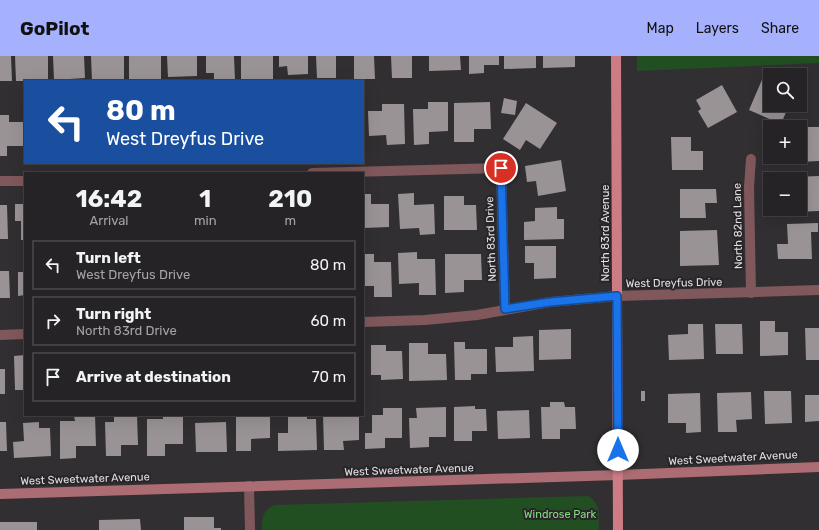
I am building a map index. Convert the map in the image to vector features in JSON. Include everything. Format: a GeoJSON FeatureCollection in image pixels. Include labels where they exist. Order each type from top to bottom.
{"type":"FeatureCollection","features":[{"type":"Feature","properties":{"kind":"main road","name":"North 83rd Avenue"},"geometry":{"type":"LineString","coordinates":[[616,56],[618,530]]}},
{"type":"Feature","properties":{"kind":"street","name":"North 82nd Lane"},"geometry":{"type":"LineString","coordinates":[[751,159],[749,187],[751,293]]}},
{"type":"Feature","properties":{"kind":"street","name":"North 83rd Drive"},"geometry":{"type":"LineString","coordinates":[[350,172],[501,168],[505,309]]}},
{"type":"Feature","properties":{"kind":"street"},"geometry":{"type":"LineString","coordinates":[[0,181],[24,181]]}},
{"type":"Feature","properties":{"kind":"street","name":"West Dreyfus Drive"},"geometry":{"type":"LineString","coordinates":[[364,322],[425,320],[477,315],[550,302],[617,296],[819,290]]}},
{"type":"Feature","properties":{"kind":"street"},"geometry":{"type":"LineString","coordinates":[[0,335],[24,334]]}},
{"type":"Feature","properties":{"kind":"street","name":"West Sweetwater Avenue"},"geometry":{"type":"LineString","coordinates":[[0,494],[618,476],[819,467]]}},
{"type":"Feature","properties":{"kind":"street"},"geometry":{"type":"LineString","coordinates":[[249,486],[250,530]]}},
{"type":"Feature","properties":{"kind":"green space"},"geometry":{"type":"Polygon","coordinates":[[[637,56],[819,56],[819,63],[637,71],[637,56]]]}},
{"type":"Feature","properties":{"kind":"green space","name":"Windrose Park"},"geometry":{"type":"Polygon","coordinates":[[[588,496],[597,507],[599,515],[599,530],[262,530],[264,514],[268,509],[275,505],[588,496]]]}},
{"type":"Feature","properties":{"kind":"building"},"geometry":{"type":"Polygon","coordinates":[[[0,56],[11,56],[12,81],[0,81],[0,56]]]}},
{"type":"Feature","properties":{"kind":"building"},"geometry":{"type":"Polygon","coordinates":[[[15,56],[48,56],[48,80],[16,81],[15,56]]]}},
{"type":"Feature","properties":{"kind":"building"},"geometry":{"type":"Polygon","coordinates":[[[53,56],[84,56],[85,78],[54,80],[53,56]]]}},
{"type":"Feature","properties":{"kind":"building"},"geometry":{"type":"Polygon","coordinates":[[[91,56],[124,56],[124,80],[92,80],[91,56]]]}},
{"type":"Feature","properties":{"kind":"building"},"geometry":{"type":"Polygon","coordinates":[[[129,56],[161,56],[161,80],[129,80],[129,56]]]}},
{"type":"Feature","properties":{"kind":"building"},"geometry":{"type":"Polygon","coordinates":[[[167,56],[197,56],[197,76],[168,77],[167,56]]]}},
{"type":"Feature","properties":{"kind":"building"},"geometry":{"type":"Polygon","coordinates":[[[206,56],[234,56],[235,80],[214,80],[214,73],[206,73],[206,56]]]}},
{"type":"Feature","properties":{"kind":"building"},"geometry":{"type":"Polygon","coordinates":[[[241,56],[273,56],[273,79],[241,80],[241,56]]]}},
{"type":"Feature","properties":{"kind":"building"},"geometry":{"type":"Polygon","coordinates":[[[279,56],[308,56],[308,74],[288,75],[287,66],[279,67],[279,56]]]}},
{"type":"Feature","properties":{"kind":"building"},"geometry":{"type":"Polygon","coordinates":[[[316,56],[336,56],[336,78],[317,78],[316,56]]]}},
{"type":"Feature","properties":{"kind":"building"},"geometry":{"type":"Polygon","coordinates":[[[354,56],[374,56],[375,79],[354,79],[354,56]]]}},
{"type":"Feature","properties":{"kind":"building"},"geometry":{"type":"Polygon","coordinates":[[[391,56],[412,56],[412,78],[392,78],[391,56]]]}},
{"type":"Feature","properties":{"kind":"building"},"geometry":{"type":"Polygon","coordinates":[[[429,56],[460,56],[461,70],[429,71],[429,56]]]}},
{"type":"Feature","properties":{"kind":"building"},"geometry":{"type":"Polygon","coordinates":[[[469,56],[499,56],[499,65],[484,65],[484,73],[469,74],[469,56]]]}},
{"type":"Feature","properties":{"kind":"building"},"geometry":{"type":"Polygon","coordinates":[[[504,56],[536,56],[536,68],[504,69],[504,56]]]}},
{"type":"Feature","properties":{"kind":"building"},"geometry":{"type":"Polygon","coordinates":[[[543,56],[575,56],[575,67],[543,68],[543,56]]]}},
{"type":"Feature","properties":{"kind":"building"},"geometry":{"type":"Polygon","coordinates":[[[763,77],[763,112],[786,112],[783,120],[772,120],[749,110],[763,77]]]}},
{"type":"Feature","properties":{"kind":"building"},"geometry":{"type":"Polygon","coordinates":[[[722,85],[737,112],[708,128],[698,111],[701,109],[696,100],[722,85]]]}},
{"type":"Feature","properties":{"kind":"building"},"geometry":{"type":"Polygon","coordinates":[[[504,98],[517,101],[515,115],[501,113],[504,98]]]}},
{"type":"Feature","properties":{"kind":"building"},"geometry":{"type":"Polygon","coordinates":[[[428,102],[448,102],[448,131],[429,132],[429,144],[414,145],[413,109],[428,109],[428,102]]]}},
{"type":"Feature","properties":{"kind":"building"},"geometry":{"type":"Polygon","coordinates":[[[490,102],[491,129],[474,129],[474,142],[454,142],[454,103],[490,102]]]}},
{"type":"Feature","properties":{"kind":"building"},"geometry":{"type":"Polygon","coordinates":[[[526,103],[557,123],[540,149],[526,140],[520,150],[503,139],[526,103]]]}},
{"type":"Feature","properties":{"kind":"building"},"geometry":{"type":"Polygon","coordinates":[[[382,104],[404,104],[405,144],[387,145],[386,135],[369,136],[368,111],[382,111],[382,104]]]}},
{"type":"Feature","properties":{"kind":"building"},"geometry":{"type":"Polygon","coordinates":[[[0,115],[9,115],[9,122],[24,122],[24,146],[7,146],[7,156],[0,156],[0,115]]]}},
{"type":"Feature","properties":{"kind":"building"},"geometry":{"type":"Polygon","coordinates":[[[807,127],[819,127],[819,161],[807,162],[807,127]]]}},
{"type":"Feature","properties":{"kind":"building"},"geometry":{"type":"Polygon","coordinates":[[[671,137],[691,137],[691,151],[703,151],[703,170],[672,170],[671,137]]]}},
{"type":"Feature","properties":{"kind":"building"},"geometry":{"type":"Polygon","coordinates":[[[561,160],[566,191],[538,196],[536,181],[527,182],[525,166],[561,160]]]}},
{"type":"Feature","properties":{"kind":"building"},"geometry":{"type":"Polygon","coordinates":[[[807,176],[819,176],[819,211],[807,211],[807,176]]]}},
{"type":"Feature","properties":{"kind":"building"},"geometry":{"type":"Polygon","coordinates":[[[680,189],[716,189],[717,203],[705,203],[706,218],[680,218],[680,189]]]}},
{"type":"Feature","properties":{"kind":"building"},"geometry":{"type":"Polygon","coordinates":[[[414,193],[414,205],[434,204],[435,234],[420,235],[419,228],[400,229],[398,194],[414,193]]]}},
{"type":"Feature","properties":{"kind":"building"},"geometry":{"type":"Polygon","coordinates":[[[364,194],[371,194],[371,204],[389,204],[389,227],[364,228],[364,194]]]}},
{"type":"Feature","properties":{"kind":"building"},"geometry":{"type":"Polygon","coordinates":[[[444,196],[464,196],[464,205],[476,205],[477,230],[444,230],[444,196]]]}},
{"type":"Feature","properties":{"kind":"building"},"geometry":{"type":"Polygon","coordinates":[[[15,204],[24,204],[24,240],[21,240],[21,221],[15,221],[15,204]]]}},
{"type":"Feature","properties":{"kind":"building"},"geometry":{"type":"Polygon","coordinates":[[[0,205],[7,205],[8,239],[0,239],[0,205]]]}},
{"type":"Feature","properties":{"kind":"building"},"geometry":{"type":"Polygon","coordinates":[[[557,207],[557,219],[564,219],[564,239],[524,240],[524,222],[535,221],[535,208],[557,207]]]}},
{"type":"Feature","properties":{"kind":"building"},"geometry":{"type":"Polygon","coordinates":[[[818,223],[818,232],[811,232],[812,259],[778,259],[777,244],[788,244],[787,224],[818,223]]]}},
{"type":"Feature","properties":{"kind":"building"},"geometry":{"type":"Polygon","coordinates":[[[717,230],[719,265],[680,266],[680,231],[717,230]]]}},
{"type":"Feature","properties":{"kind":"building"},"geometry":{"type":"Polygon","coordinates":[[[525,246],[556,246],[556,278],[534,279],[534,263],[525,263],[525,246]]]}},
{"type":"Feature","properties":{"kind":"building"},"geometry":{"type":"Polygon","coordinates":[[[417,252],[417,259],[435,259],[436,295],[419,295],[419,283],[399,284],[398,253],[417,252]]]}},
{"type":"Feature","properties":{"kind":"building"},"geometry":{"type":"Polygon","coordinates":[[[364,254],[374,254],[374,262],[391,262],[392,297],[374,297],[374,286],[364,286],[364,254]]]}},
{"type":"Feature","properties":{"kind":"building"},"geometry":{"type":"Polygon","coordinates":[[[445,254],[481,254],[482,280],[464,280],[464,292],[445,293],[445,254]]]}},
{"type":"Feature","properties":{"kind":"building"},"geometry":{"type":"Polygon","coordinates":[[[0,271],[9,271],[10,298],[0,298],[0,271]]]}},
{"type":"Feature","properties":{"kind":"building"},"geometry":{"type":"Polygon","coordinates":[[[18,272],[24,272],[24,295],[18,296],[18,272]]]}},
{"type":"Feature","properties":{"kind":"building"},"geometry":{"type":"Polygon","coordinates":[[[760,321],[775,321],[775,332],[788,332],[788,355],[760,356],[760,321]]]}},
{"type":"Feature","properties":{"kind":"building"},"geometry":{"type":"Polygon","coordinates":[[[688,324],[703,324],[704,359],[669,360],[668,335],[688,334],[688,324]]]}},
{"type":"Feature","properties":{"kind":"building"},"geometry":{"type":"Polygon","coordinates":[[[715,324],[742,324],[743,354],[716,354],[715,324]]]}},
{"type":"Feature","properties":{"kind":"building"},"geometry":{"type":"Polygon","coordinates":[[[805,328],[819,328],[819,360],[806,360],[805,328]]]}},
{"type":"Feature","properties":{"kind":"building"},"geometry":{"type":"Polygon","coordinates":[[[571,329],[571,359],[539,360],[539,330],[571,329]]]}},
{"type":"Feature","properties":{"kind":"building"},"geometry":{"type":"Polygon","coordinates":[[[533,336],[534,371],[496,372],[495,347],[513,347],[513,337],[533,336]]]}},
{"type":"Feature","properties":{"kind":"building"},"geometry":{"type":"Polygon","coordinates":[[[454,342],[465,342],[465,349],[487,349],[487,374],[471,374],[471,380],[455,380],[454,342]]]}},
{"type":"Feature","properties":{"kind":"building"},"geometry":{"type":"Polygon","coordinates":[[[409,343],[428,343],[428,354],[446,354],[447,380],[409,381],[409,343]]]}},
{"type":"Feature","properties":{"kind":"building"},"geometry":{"type":"Polygon","coordinates":[[[371,345],[386,345],[386,351],[402,351],[403,379],[381,380],[381,375],[371,375],[371,345]]]}},
{"type":"Feature","properties":{"kind":"building"},"geometry":{"type":"Polygon","coordinates":[[[24,355],[24,390],[15,390],[14,356],[24,355]]]}},
{"type":"Feature","properties":{"kind":"building"},"geometry":{"type":"Polygon","coordinates":[[[0,369],[5,369],[5,394],[0,394],[0,369]]]}},
{"type":"Feature","properties":{"kind":"building"},"geometry":{"type":"Polygon","coordinates":[[[641,391],[645,391],[645,401],[641,401],[641,391]]]}},
{"type":"Feature","properties":{"kind":"building"},"geometry":{"type":"Polygon","coordinates":[[[764,391],[791,391],[792,423],[765,424],[764,391]]]}},
{"type":"Feature","properties":{"kind":"building"},"geometry":{"type":"Polygon","coordinates":[[[751,392],[752,419],[736,420],[737,432],[718,432],[717,393],[751,392]]]}},
{"type":"Feature","properties":{"kind":"building"},"geometry":{"type":"Polygon","coordinates":[[[700,393],[701,432],[686,433],[686,423],[668,423],[668,394],[700,393]]]}},
{"type":"Feature","properties":{"kind":"building"},"geometry":{"type":"Polygon","coordinates":[[[805,395],[819,395],[819,421],[805,422],[805,395]]]}},
{"type":"Feature","properties":{"kind":"building"},"geometry":{"type":"Polygon","coordinates":[[[550,402],[564,402],[565,407],[575,407],[576,429],[560,429],[560,439],[542,439],[541,407],[550,407],[550,402]]]}},
{"type":"Feature","properties":{"kind":"building"},"geometry":{"type":"Polygon","coordinates":[[[475,406],[475,409],[486,409],[487,431],[472,431],[472,441],[454,441],[454,407],[475,406]]]}},
{"type":"Feature","properties":{"kind":"building"},"geometry":{"type":"Polygon","coordinates":[[[446,407],[446,437],[429,437],[429,447],[410,448],[409,418],[417,418],[416,408],[446,407]]]}},
{"type":"Feature","properties":{"kind":"building"},"geometry":{"type":"Polygon","coordinates":[[[383,408],[402,408],[402,438],[385,438],[385,448],[365,449],[365,433],[372,433],[372,415],[383,415],[383,408]]]}},
{"type":"Feature","properties":{"kind":"building"},"geometry":{"type":"Polygon","coordinates":[[[529,410],[530,438],[498,439],[497,411],[529,410]]]}},
{"type":"Feature","properties":{"kind":"building"},"geometry":{"type":"Polygon","coordinates":[[[74,416],[95,416],[96,446],[76,446],[76,458],[60,459],[60,421],[75,421],[74,416]]]}},
{"type":"Feature","properties":{"kind":"building"},"geometry":{"type":"Polygon","coordinates":[[[114,416],[137,416],[138,445],[121,445],[121,456],[106,456],[105,422],[114,422],[114,416]]]}},
{"type":"Feature","properties":{"kind":"building"},"geometry":{"type":"Polygon","coordinates":[[[163,416],[183,416],[183,444],[165,444],[165,456],[147,456],[147,419],[163,419],[163,416]]]}},
{"type":"Feature","properties":{"kind":"building"},"geometry":{"type":"Polygon","coordinates":[[[236,416],[270,416],[270,438],[251,439],[251,451],[236,451],[236,416]]]}},
{"type":"Feature","properties":{"kind":"building"},"geometry":{"type":"Polygon","coordinates":[[[288,416],[307,416],[307,419],[316,419],[317,450],[278,451],[278,433],[288,433],[288,416]]]}},
{"type":"Feature","properties":{"kind":"building"},"geometry":{"type":"Polygon","coordinates":[[[323,416],[359,416],[359,440],[343,441],[344,450],[324,450],[323,416]]]}},
{"type":"Feature","properties":{"kind":"building"},"geometry":{"type":"Polygon","coordinates":[[[0,422],[6,422],[7,451],[0,451],[0,422]]]}},
{"type":"Feature","properties":{"kind":"building"},"geometry":{"type":"Polygon","coordinates":[[[39,422],[39,428],[50,428],[51,456],[14,458],[13,442],[24,441],[23,423],[39,422]]]}},
{"type":"Feature","properties":{"kind":"building"},"geometry":{"type":"Polygon","coordinates":[[[226,422],[227,452],[196,452],[195,423],[226,422]]]}},
{"type":"Feature","properties":{"kind":"building"},"geometry":{"type":"Polygon","coordinates":[[[184,517],[214,517],[214,528],[221,528],[221,530],[184,530],[184,517]]]}},
{"type":"Feature","properties":{"kind":"building"},"geometry":{"type":"Polygon","coordinates":[[[140,519],[141,530],[99,530],[99,520],[140,519]]]}},
{"type":"Feature","properties":{"kind":"building"},"geometry":{"type":"Polygon","coordinates":[[[0,522],[37,522],[37,530],[0,530],[0,522]]]}},
{"type":"Feature","properties":{"kind":"route"},"geometry":{"type":"LineString","coordinates":[[501,168],[505,309],[550,302],[617,296],[618,450]]}}]}
